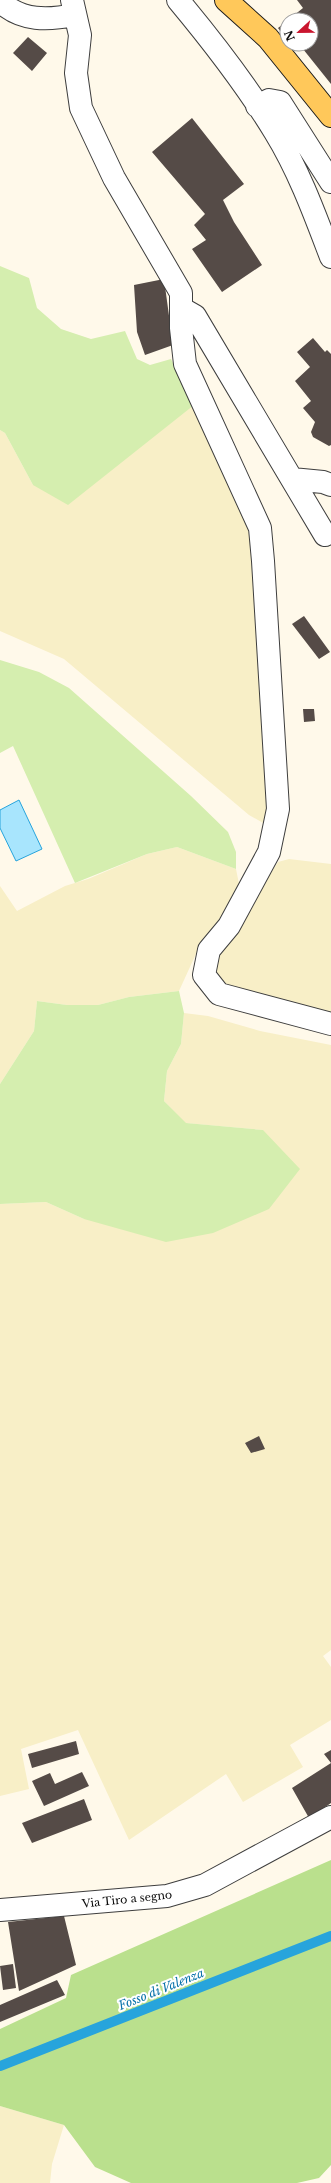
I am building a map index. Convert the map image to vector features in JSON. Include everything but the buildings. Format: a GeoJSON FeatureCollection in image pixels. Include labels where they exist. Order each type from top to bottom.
{"type":"FeatureCollection","features":[{"type":"Feature","properties":{"kind":"main road"},"geometry":{"type":"LineString","coordinates":[[226,0],[268,38],[331,116]]}},
{"type":"Feature","properties":{"kind":"street"},"geometry":{"type":"LineString","coordinates":[[178,0],[210,38],[276,133],[310,203],[331,258]]}},
{"type":"Feature","properties":{"kind":"street"},"geometry":{"type":"LineString","coordinates":[[0,1],[5,6],[27,16],[50,20],[74,8],[80,35],[76,73],[81,108],[114,178],[181,293],[181,328],[185,364],[260,528],[278,809],[269,852],[229,926],[208,950],[204,975],[219,994],[331,1024]]}},
{"type":"Feature","properties":{"kind":"street"},"geometry":{"type":"LineString","coordinates":[[257,106],[269,100],[280,102],[331,182]]}},
{"type":"Feature","properties":{"kind":"street"},"geometry":{"type":"LineString","coordinates":[[181,308],[195,316],[324,535]]}},
{"type":"Feature","properties":{"kind":"street"},"geometry":{"type":"LineString","coordinates":[[292,479],[323,482],[331,485]]}},
{"type":"Feature","properties":{"kind":"street","name":"Via Tiro a segno"},"geometry":{"type":"LineString","coordinates":[[0,1910],[167,1896],[205,1885],[331,1817]]}},
{"type":"Feature","properties":{"kind":"shaded area"},"geometry":{"type":"Polygon","coordinates":[[[194,405],[250,529],[254,545],[268,809],[265,824],[249,815],[64,659],[0,631],[0,430],[5,433],[33,485],[194,405]]]}},
{"type":"Feature","properties":{"kind":"shaded area"},"geometry":{"type":"Polygon","coordinates":[[[177,847],[236,869],[239,884],[235,898],[200,945],[179,991],[129,997],[98,1005],[67,1005],[37,1001],[34,1031],[0,1084],[0,886],[17,911],[65,886],[88,879],[147,854],[177,847]]]}},
{"type":"Feature","properties":{"kind":"shaded area"},"geometry":{"type":"Polygon","coordinates":[[[289,859],[331,864],[331,1015],[225,988],[217,974],[216,956],[278,862],[289,859]]]}},
{"type":"Feature","properties":{"kind":"shaded area"},"geometry":{"type":"Polygon","coordinates":[[[184,1013],[208,1016],[260,1031],[331,1045],[331,1650],[323,1656],[331,1667],[331,1720],[290,1745],[303,1767],[243,1802],[226,1774],[129,1840],[78,1730],[21,1749],[29,1789],[0,1796],[0,1204],[46,1202],[84,1219],[263,1130],[185,1123],[164,1101],[167,1071],[181,1044],[184,1013]]]}},
{"type":"Feature","properties":{"kind":"shaded area"},"geometry":{"type":"Polygon","coordinates":[[[0,2106],[64,2125],[52,2164],[50,2183],[0,2183],[0,2106]]]}},
{"type":"Feature","properties":{"kind":"green space"},"geometry":{"type":"Polygon","coordinates":[[[0,266],[29,278],[37,308],[61,329],[91,339],[125,331],[137,359],[150,365],[171,359],[194,405],[68,505],[33,485],[5,433],[0,430],[0,266]]]}},
{"type":"Feature","properties":{"kind":"green space"},"geometry":{"type":"Polygon","coordinates":[[[0,660],[39,672],[69,688],[191,796],[228,832],[236,852],[236,869],[177,847],[147,854],[75,883],[13,746],[0,753],[0,660]]]}},
{"type":"Feature","properties":{"kind":"green space"},"geometry":{"type":"Polygon","coordinates":[[[179,991],[184,1013],[181,1044],[167,1071],[164,1101],[186,1123],[263,1130],[300,1169],[269,1209],[213,1233],[166,1242],[84,1219],[46,1202],[0,1204],[0,1084],[34,1031],[37,1001],[67,1005],[98,1005],[129,997],[179,991]]]}},
{"type":"Feature","properties":{"kind":"green space"},"geometry":{"type":"Polygon","coordinates":[[[331,1860],[331,2165],[319,2178],[297,2183],[131,2183],[95,2167],[64,2125],[0,2106],[0,2029],[66,1998],[71,1975],[331,1860]]]}},
{"type":"Feature","properties":{"kind":"water"},"geometry":{"type":"Polygon","coordinates":[[[19,800],[42,849],[16,861],[0,828],[0,810],[19,800]]]}},
{"type":"Feature","properties":{"kind":"waterway","name":"Fosso di Valenza"},"geometry":{"type":"LineString","coordinates":[[0,2066],[331,1936]]}}]}
